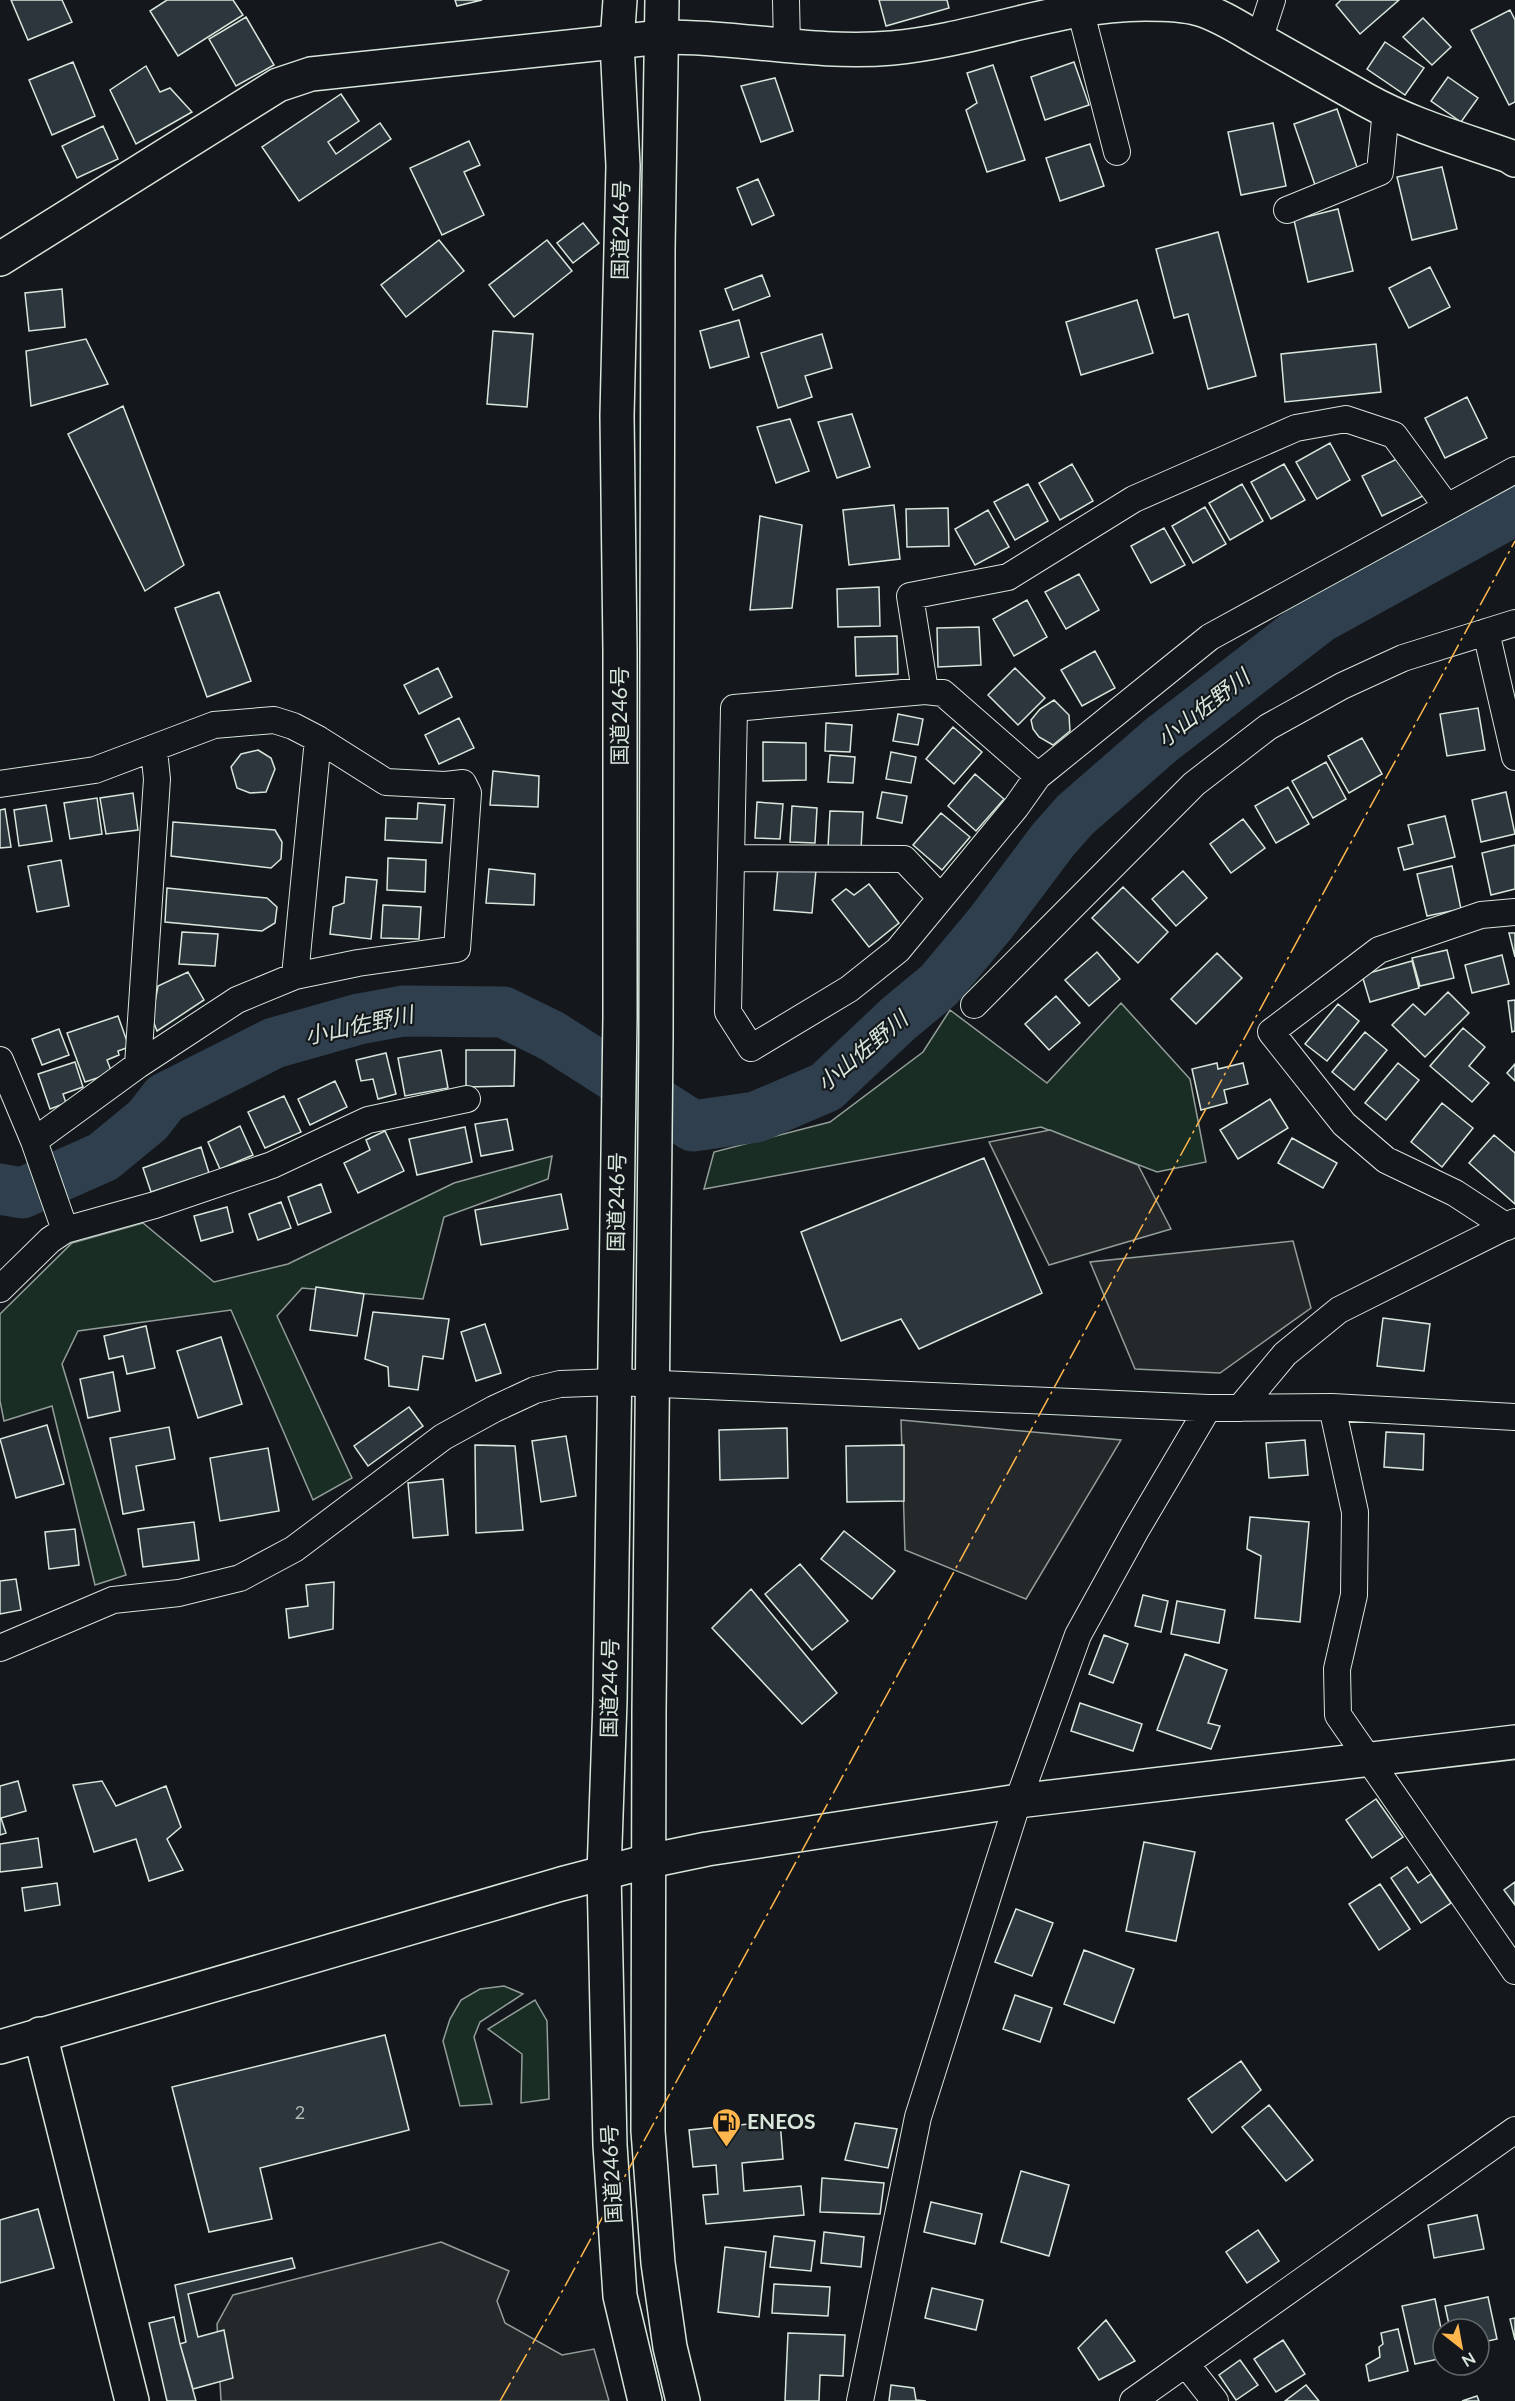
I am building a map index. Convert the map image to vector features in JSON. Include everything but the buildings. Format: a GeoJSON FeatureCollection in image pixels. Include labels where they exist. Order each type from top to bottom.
{"type":"FeatureCollection","features":[{"type":"Feature","properties":{"kind":"main road","name":"国道246号"},"geometry":{"type":"LineString","coordinates":[[620,0],[617,42],[623,166],[617,416],[620,650],[620,1017],[610,1690],[604,1872],[610,2145],[620,2296],[645,2401]]}},
{"type":"Feature","properties":{"kind":"main road","name":"国道246号"},"geometry":{"type":"LineString","coordinates":[[662,0],[658,273],[656,1038],[649,1712],[648,2132],[658,2263],[670,2347],[683,2401]]}},
{"type":"Feature","properties":{"kind":"main road"},"geometry":{"type":"LineString","coordinates":[[0,259],[278,85],[311,74],[662,37],[699,37],[838,50],[893,48],[954,38],[1080,9],[1114,4],[1162,4],[1199,9],[1386,109],[1425,127],[1513,156]]}},
{"type":"Feature","properties":{"kind":"main road"},"geometry":{"type":"LineString","coordinates":[[0,2047],[604,1872],[707,1849],[1017,1801],[1515,1742]]}},
{"type":"Feature","properties":{"kind":"main road"},"geometry":{"type":"LineString","coordinates":[[40,2034],[132,2401]]}},
{"type":"Feature","properties":{"kind":"street"},"geometry":{"type":"LineString","coordinates":[[786,0],[787,46]]}},
{"type":"Feature","properties":{"kind":"street"},"geometry":{"type":"LineString","coordinates":[[1259,40],[1272,0]]}},
{"type":"Feature","properties":{"kind":"street"},"geometry":{"type":"LineString","coordinates":[[1080,9],[1117,152]]}},
{"type":"Feature","properties":{"kind":"street"},"geometry":{"type":"LineString","coordinates":[[1287,210],[1380,171],[1386,109]]}},
{"type":"Feature","properties":{"kind":"street"},"geometry":{"type":"LineString","coordinates":[[925,691],[910,596],[1008,578],[1134,499],[1296,428],[1346,419],[1394,435],[1447,507]]}},
{"type":"Feature","properties":{"kind":"street"},"geometry":{"type":"LineString","coordinates":[[1038,776],[943,693],[925,691],[734,708],[728,1012],[751,1048],[849,989],[898,950],[1016,807],[1038,776],[1210,637],[1515,470]]}},
{"type":"Feature","properties":{"kind":"street"},"geometry":{"type":"LineString","coordinates":[[974,1005],[1194,784],[1268,727],[1342,686],[1403,658],[1515,623]]}},
{"type":"Feature","properties":{"kind":"street"},"geometry":{"type":"LineString","coordinates":[[1486,632],[1515,757]]}},
{"type":"Feature","properties":{"kind":"street"},"geometry":{"type":"LineString","coordinates":[[0,784],[95,770],[154,750],[214,725],[274,720],[293,726],[318,739],[386,782],[445,785],[463,783],[468,794],[457,949],[358,963],[295,976],[237,1000],[138,1065],[37,1148]]}},
{"type":"Feature","properties":{"kind":"street"},"geometry":{"type":"LineString","coordinates":[[295,976],[318,739]]}},
{"type":"Feature","properties":{"kind":"street"},"geometry":{"type":"LineString","coordinates":[[138,1065],[157,779],[154,750]]}},
{"type":"Feature","properties":{"kind":"street"},"geometry":{"type":"LineString","coordinates":[[731,858],[904,859],[941,898]]}},
{"type":"Feature","properties":{"kind":"street"},"geometry":{"type":"LineString","coordinates":[[1511,1225],[1455,1193],[1386,1160],[1344,1124],[1272,1032],[1379,951],[1481,915],[1515,912]]}},
{"type":"Feature","properties":{"kind":"street"},"geometry":{"type":"LineString","coordinates":[[0,1060],[37,1148],[62,1225]]}},
{"type":"Feature","properties":{"kind":"street"},"geometry":{"type":"LineString","coordinates":[[0,1289],[50,1240],[62,1225],[155,1204],[272,1165],[368,1120],[467,1099]]}},
{"type":"Feature","properties":{"kind":"street"},"geometry":{"type":"LineString","coordinates":[[1240,1408],[1284,1354],[1339,1310],[1511,1225]]}},
{"type":"Feature","properties":{"kind":"street"},"geometry":{"type":"LineString","coordinates":[[0,1648],[114,1600],[179,1593],[240,1578],[294,1549],[443,1437],[519,1396],[560,1384],[653,1383],[1208,1408],[1332,1407],[1515,1417]]}},
{"type":"Feature","properties":{"kind":"street"},"geometry":{"type":"LineString","coordinates":[[1332,1407],[1355,1512],[1354,1595],[1337,1669],[1338,1715],[1515,1971]]}},
{"type":"Feature","properties":{"kind":"street"},"geometry":{"type":"LineString","coordinates":[[860,2401],[918,2117],[1017,1801],[1078,1635],[1136,1530],[1208,1408]]}},
{"type":"Feature","properties":{"kind":"street"},"geometry":{"type":"LineString","coordinates":[[1133,2401],[1515,2130]]}},
{"type":"Feature","properties":{"kind":"street"},"geometry":{"type":"LineString","coordinates":[[1186,2364],[1215,2401]]}},
{"type":"Feature","properties":{"kind":"green space"},"geometry":{"type":"Polygon","coordinates":[[[1121,1003],[1190,1079],[1206,1162],[1157,1172],[1041,1127],[704,1189],[714,1152],[830,1122],[923,1052],[950,1010],[1047,1083],[1121,1003]]]}},
{"type":"Feature","properties":{"kind":"green space"},"geometry":{"type":"Polygon","coordinates":[[[552,1156],[548,1179],[444,1217],[423,1299],[302,1288],[277,1316],[352,1478],[313,1500],[231,1310],[78,1331],[62,1364],[126,1575],[95,1585],[52,1406],[4,1421],[0,1401],[0,1314],[72,1243],[143,1223],[214,1282],[288,1264],[454,1183],[552,1156]]]}},
{"type":"Feature","properties":{"kind":"green space"},"geometry":{"type":"Polygon","coordinates":[[[504,1986],[523,1994],[480,2022],[474,2037],[492,2104],[460,2106],[443,2041],[450,2019],[461,2000],[480,1989],[504,1986]]]}},
{"type":"Feature","properties":{"kind":"green space"},"geometry":{"type":"Polygon","coordinates":[[[535,2000],[547,2021],[549,2099],[521,2103],[522,2054],[488,2029],[535,2000]]]}},
{"type":"Feature","properties":{"kind":"shaded area"},"geometry":{"type":"Polygon","coordinates":[[[1050,1130],[1138,1165],[1171,1229],[1049,1265],[989,1142],[1050,1130]]]}},
{"type":"Feature","properties":{"kind":"shaded area"},"geometry":{"type":"Polygon","coordinates":[[[1293,1241],[1311,1308],[1220,1373],[1135,1369],[1090,1262],[1293,1241]]]}},
{"type":"Feature","properties":{"kind":"shaded area"},"geometry":{"type":"Polygon","coordinates":[[[901,1420],[1121,1440],[1026,1599],[905,1550],[901,1420]]]}},
{"type":"Feature","properties":{"kind":"shaded area"},"geometry":{"type":"Polygon","coordinates":[[[441,2242],[509,2271],[497,2301],[505,2323],[562,2355],[594,2349],[609,2401],[221,2401],[217,2324],[233,2295],[441,2242]]]}},
{"type":"Feature","properties":{"kind":"waterway","name":"小山佐野川"},"geometry":{"type":"LineString","coordinates":[[0,1189],[22,1193],[103,1157],[148,1120],[165,1098],[274,1043],[359,1019],[403,1011],[503,1012],[552,1036],[693,1126],[756,1117],[826,1087],[898,1019],[939,985],[1075,815],[1161,740],[1319,618],[1515,510]]}},
{"type":"Feature","properties":{"kind":"power"},"geometry":{"type":"LineString","coordinates":[[500,2401],[558,2299],[1515,541]]}},
{"type":"Feature","properties":{"kind":"place","name":"ENEOS"},"geometry":{"type":"Point","coordinates":[726,2148]}}]}
